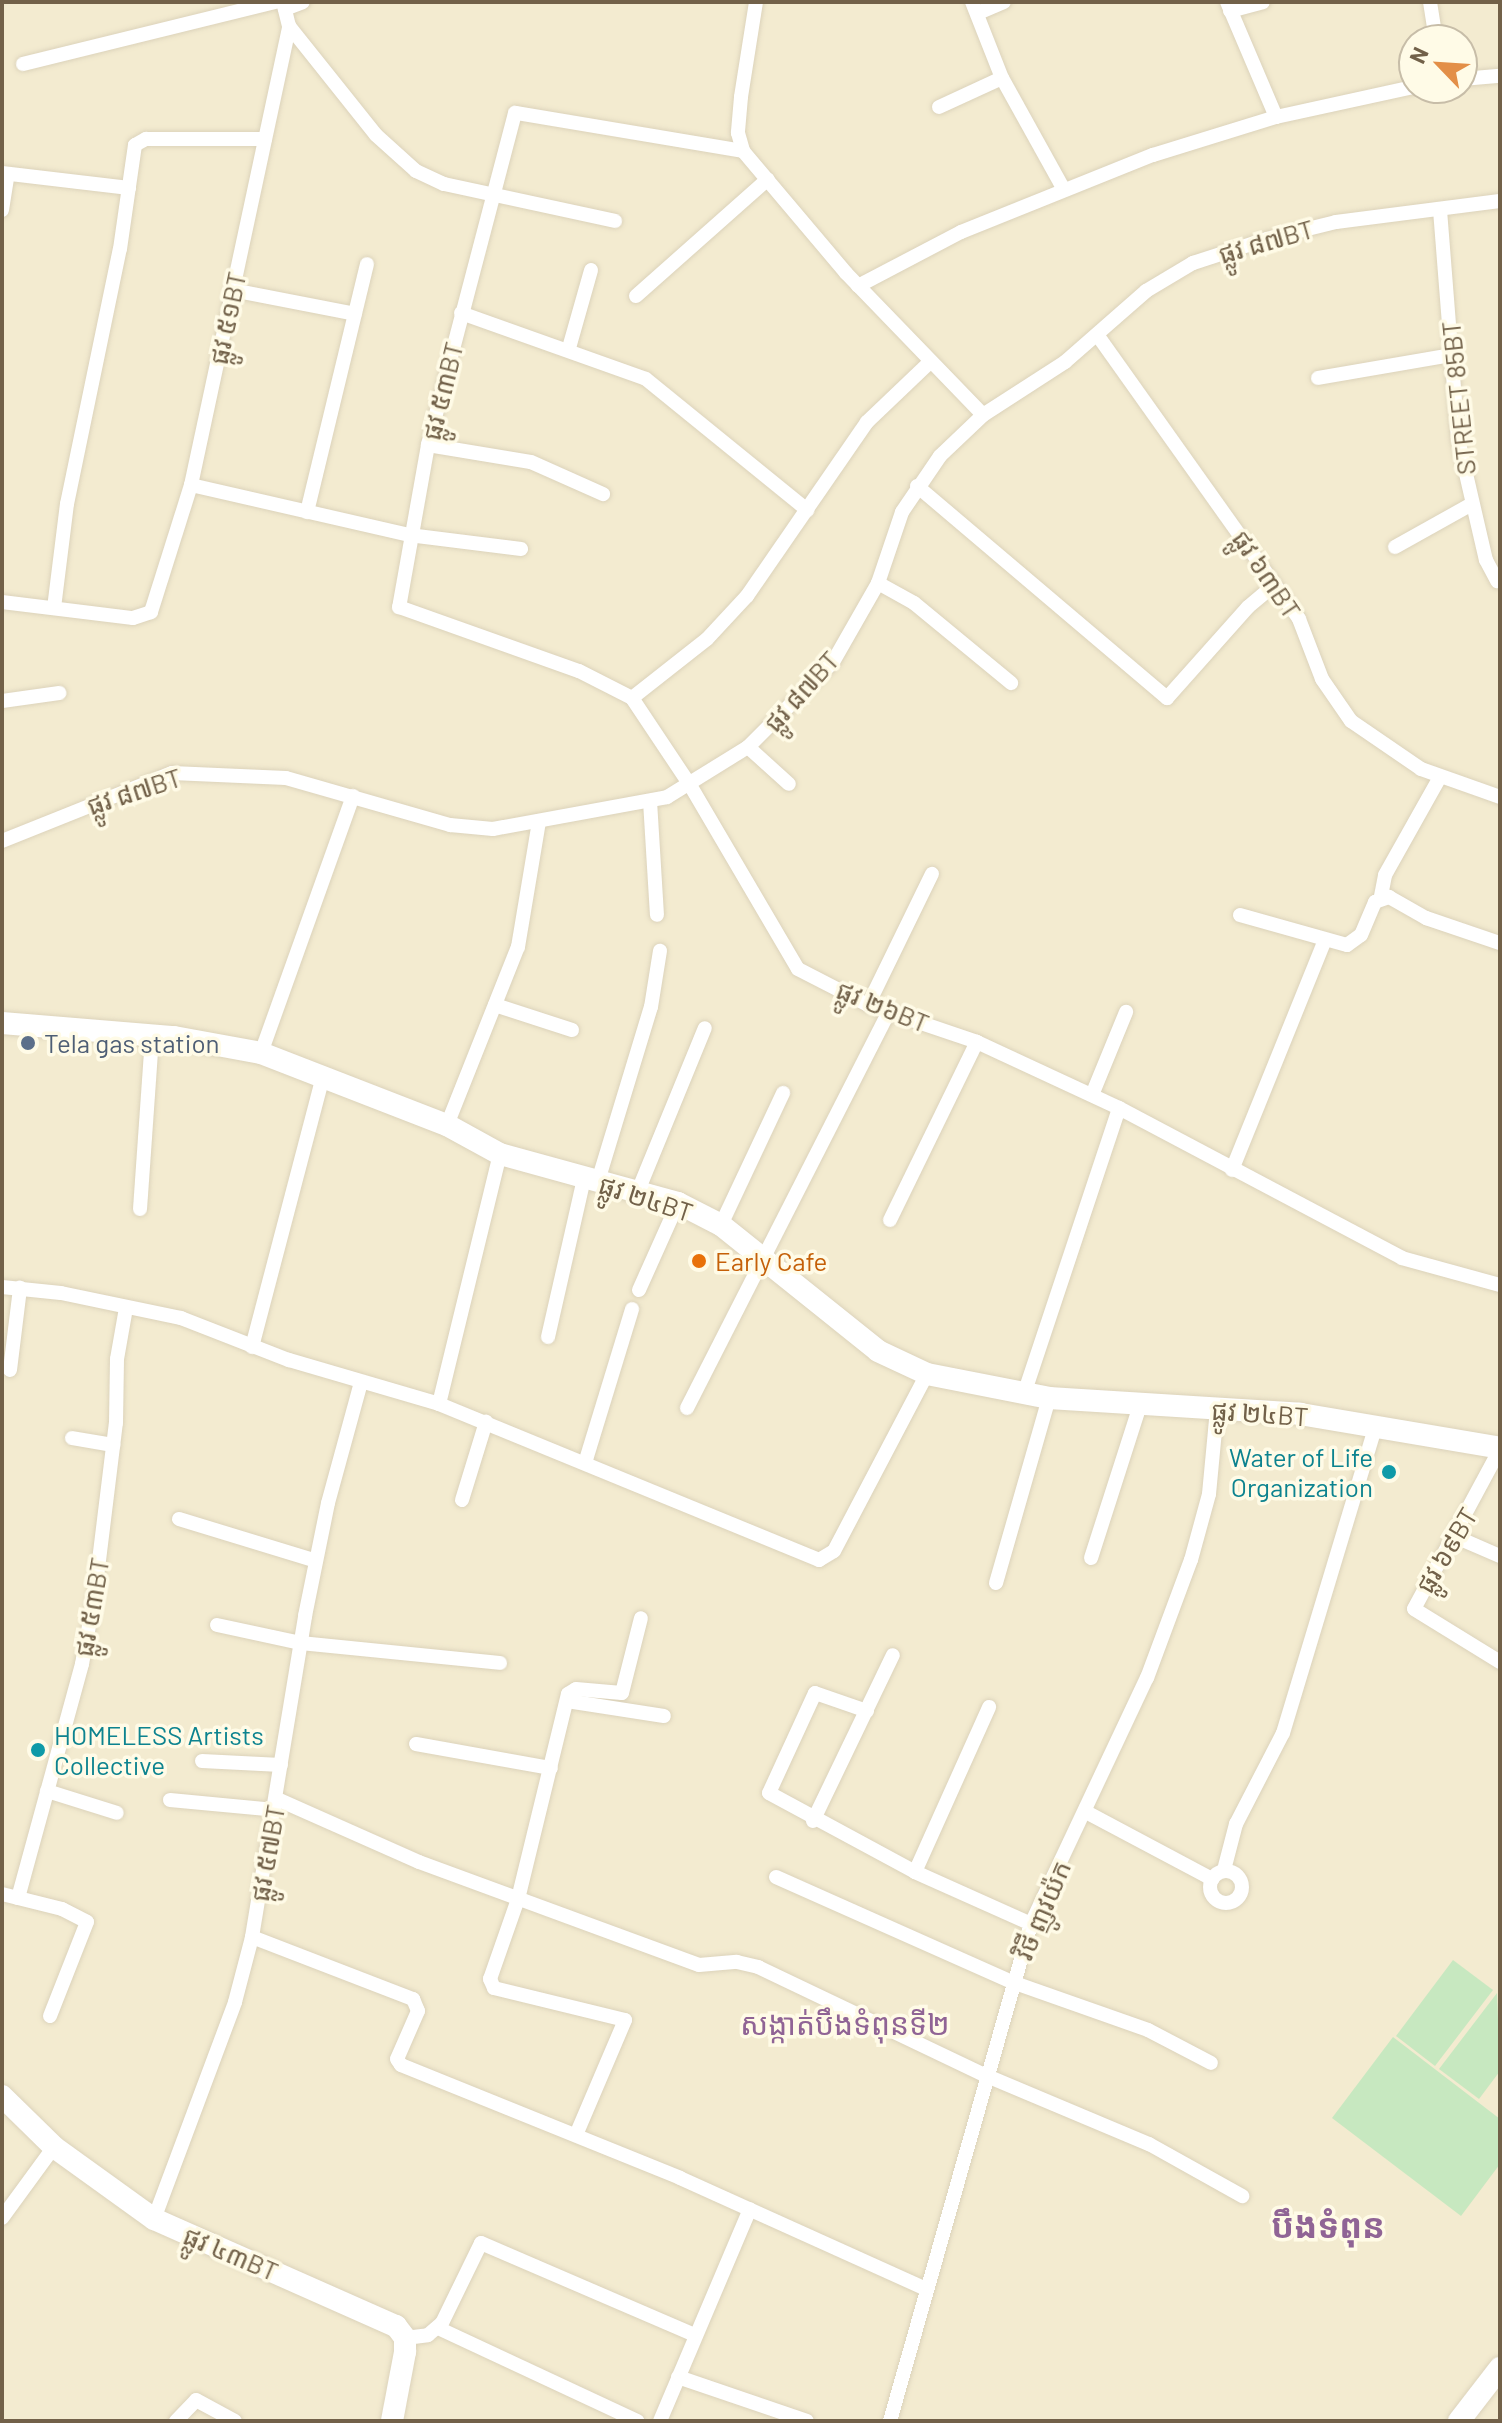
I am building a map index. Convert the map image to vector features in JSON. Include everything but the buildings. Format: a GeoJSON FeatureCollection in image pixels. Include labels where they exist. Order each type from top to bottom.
{"type":"FeatureCollection","features":[{"type":"Feature","properties":{"kind":"street"},"geometry":{"type":"LineString","coordinates":[[23,64],[281,4],[303,2]]}},
{"type":"Feature","properties":{"kind":"street"},"geometry":{"type":"LineString","coordinates":[[756,2],[741,97],[738,133],[743,151],[858,286],[983,415]]}},
{"type":"Feature","properties":{"kind":"street"},"geometry":{"type":"LineString","coordinates":[[1004,2],[975,8],[1002,78],[1064,190]]}},
{"type":"Feature","properties":{"kind":"street"},"geometry":{"type":"LineString","coordinates":[[1263,2],[1228,6],[1276,117]]}},
{"type":"Feature","properties":{"kind":"street"},"geometry":{"type":"LineString","coordinates":[[1430,2],[1433,24]]}},
{"type":"Feature","properties":{"kind":"street"},"geometry":{"type":"LineString","coordinates":[[281,4],[289,26],[376,135],[416,171],[444,184],[615,221]]}},
{"type":"Feature","properties":{"kind":"street","name":"ផ្លូវ ៥១BT"},"geometry":{"type":"LineString","coordinates":[[54,608],[133,618],[146,616],[154,606],[191,485],[289,26]]}},
{"type":"Feature","properties":{"kind":"street"},"geometry":{"type":"LineString","coordinates":[[1478,78],[1500,76]]}},
{"type":"Feature","properties":{"kind":"street"},"geometry":{"type":"LineString","coordinates":[[939,107],[1002,78]]}},
{"type":"Feature","properties":{"kind":"street"},"geometry":{"type":"LineString","coordinates":[[858,286],[961,232],[1153,155],[1276,117],[1398,90]]}},
{"type":"Feature","properties":{"kind":"street","name":"ផ្លូវ ៥៣BT"},"geometry":{"type":"LineString","coordinates":[[400,590],[428,445],[515,113],[743,151]]}},
{"type":"Feature","properties":{"kind":"street"},"geometry":{"type":"LineString","coordinates":[[2,602],[54,608],[67,504],[139,141],[265,139]]}},
{"type":"Feature","properties":{"kind":"street"},"geometry":{"type":"LineString","coordinates":[[2,210],[5,173],[129,188]]}},
{"type":"Feature","properties":{"kind":"street"},"geometry":{"type":"LineString","coordinates":[[636,296],[768,179]]}},
{"type":"Feature","properties":{"kind":"street","name":"ផ្លូវ ៨៧BT"},"geometry":{"type":"LineString","coordinates":[[2,841],[172,773],[286,778],[450,825],[493,829],[650,801],[690,785],[748,747],[833,662],[878,583],[917,486],[983,415],[1098,336],[1146,291],[1193,263],[1336,222],[1500,201]]}},
{"type":"Feature","properties":{"kind":"street","name":"STREET 85BT"},"geometry":{"type":"LineString","coordinates":[[1440,210],[1458,439],[1472,504],[1497,581]]}},
{"type":"Feature","properties":{"kind":"street"},"geometry":{"type":"LineString","coordinates":[[307,512],[367,264]]}},
{"type":"Feature","properties":{"kind":"street"},"geometry":{"type":"LineString","coordinates":[[569,348],[591,270]]}},
{"type":"Feature","properties":{"kind":"street"},"geometry":{"type":"LineString","coordinates":[[232,290],[355,314]]}},
{"type":"Feature","properties":{"kind":"street"},"geometry":{"type":"LineString","coordinates":[[461,313],[569,348],[646,379],[807,510]]}},
{"type":"Feature","properties":{"kind":"street","name":"ផ្លូវ ៦៣BT"},"geometry":{"type":"LineString","coordinates":[[1098,336],[1299,619],[1322,679],[1341,710],[1362,733],[1440,777],[1500,797]]}},
{"type":"Feature","properties":{"kind":"street"},"geometry":{"type":"LineString","coordinates":[[1318,378],[1451,355]]}},
{"type":"Feature","properties":{"kind":"street"},"geometry":{"type":"LineString","coordinates":[[632,698],[707,639],[747,596],[867,422],[930,362]]}},
{"type":"Feature","properties":{"kind":"street"},"geometry":{"type":"LineString","coordinates":[[428,445],[531,462],[603,494]]}},
{"type":"Feature","properties":{"kind":"street"},"geometry":{"type":"LineString","coordinates":[[191,485],[409,535],[521,549]]}},
{"type":"Feature","properties":{"kind":"street"},"geometry":{"type":"LineString","coordinates":[[917,486],[1167,698],[1248,607],[1274,585]]}},
{"type":"Feature","properties":{"kind":"street"},"geometry":{"type":"LineString","coordinates":[[1395,547],[1472,504]]}},
{"type":"Feature","properties":{"kind":"street"},"geometry":{"type":"LineString","coordinates":[[878,583],[914,603],[1011,683]]}},
{"type":"Feature","properties":{"kind":"street","name":"ផ្លូវ ២៦BT"},"geometry":{"type":"LineString","coordinates":[[400,590],[399,607],[579,671],[632,698],[690,785],[798,969],[868,1005],[977,1042],[1092,1095],[1402,1258],[1500,1285]]}},
{"type":"Feature","properties":{"kind":"street"},"geometry":{"type":"LineString","coordinates":[[2,701],[59,693]]}},
{"type":"Feature","properties":{"kind":"street"},"geometry":{"type":"LineString","coordinates":[[748,747],[789,784]]}},
{"type":"Feature","properties":{"kind":"street"},"geometry":{"type":"LineString","coordinates":[[1240,915],[1325,940],[1355,943],[1381,896],[1385,875],[1440,777]]}},
{"type":"Feature","properties":{"kind":"street"},"geometry":{"type":"LineString","coordinates":[[261,1053],[353,796]]}},
{"type":"Feature","properties":{"kind":"street"},"geometry":{"type":"LineString","coordinates":[[650,801],[657,915]]}},
{"type":"Feature","properties":{"kind":"street"},"geometry":{"type":"LineString","coordinates":[[447,1125],[518,947],[539,822]]}},
{"type":"Feature","properties":{"kind":"street"},"geometry":{"type":"LineString","coordinates":[[868,1005],[932,874]]}},
{"type":"Feature","properties":{"kind":"street"},"geometry":{"type":"LineString","coordinates":[[1381,896],[1500,943]]}},
{"type":"Feature","properties":{"kind":"street"},"geometry":{"type":"LineString","coordinates":[[1232,1170],[1325,940]]}},
{"type":"Feature","properties":{"kind":"street"},"geometry":{"type":"LineString","coordinates":[[548,1337],[591,1180],[651,1007],[660,951]]}},
{"type":"Feature","properties":{"kind":"street"},"geometry":{"type":"LineString","coordinates":[[495,1005],[572,1030]]}},
{"type":"Feature","properties":{"kind":"street"},"geometry":{"type":"LineString","coordinates":[[687,1408],[765,1261],[889,1012]]}},
{"type":"Feature","properties":{"kind":"street"},"geometry":{"type":"LineString","coordinates":[[1092,1095],[1126,1012]]}},
{"type":"Feature","properties":{"kind":"street","name":"ផ្លូវ ២៤BT"},"geometry":{"type":"LineString","coordinates":[[2,1026],[152,1036],[261,1053],[447,1125],[500,1154],[678,1203],[721,1225],[878,1351],[927,1374],[1049,1398],[1376,1424],[1499,1450]]}},
{"type":"Feature","properties":{"kind":"street"},"geometry":{"type":"LineString","coordinates":[[638,1191],[705,1028]]}},
{"type":"Feature","properties":{"kind":"street"},"geometry":{"type":"LineString","coordinates":[[140,1209],[152,1036]]}},
{"type":"Feature","properties":{"kind":"street"},"geometry":{"type":"LineString","coordinates":[[890,1220],[977,1042]]}},
{"type":"Feature","properties":{"kind":"street"},"geometry":{"type":"LineString","coordinates":[[252,1347],[323,1076]]}},
{"type":"Feature","properties":{"kind":"street"},"geometry":{"type":"LineString","coordinates":[[721,1225],[783,1093]]}},
{"type":"Feature","properties":{"kind":"street"},"geometry":{"type":"LineString","coordinates":[[1024,1394],[1119,1108]]}},
{"type":"Feature","properties":{"kind":"street"},"geometry":{"type":"LineString","coordinates":[[439,1404],[500,1154]]}},
{"type":"Feature","properties":{"kind":"street"},"geometry":{"type":"LineString","coordinates":[[639,1290],[678,1203]]}},
{"type":"Feature","properties":{"kind":"street"},"geometry":{"type":"LineString","coordinates":[[2,1287],[181,1318],[252,1347],[439,1404],[827,1560],[927,1374]]}},
{"type":"Feature","properties":{"kind":"street"},"geometry":{"type":"LineString","coordinates":[[10,1370],[8,1339],[20,1288]]}},
{"type":"Feature","properties":{"kind":"street","name":"ផ្លូវ ៥៣BT"},"geometry":{"type":"LineString","coordinates":[[18,1898],[84,1650],[113,1445],[117,1359],[126,1308]]}},
{"type":"Feature","properties":{"kind":"street"},"geometry":{"type":"LineString","coordinates":[[585,1463],[632,1309]]}},
{"type":"Feature","properties":{"kind":"street","name":"ផ្លូវ ៥៧BT"},"geometry":{"type":"LineString","coordinates":[[154,2219],[235,2002],[252,1937],[316,1561],[361,1382]]}},
{"type":"Feature","properties":{"kind":"street"},"geometry":{"type":"LineString","coordinates":[[996,1583],[1049,1398]]}},
{"type":"Feature","properties":{"kind":"street"},"geometry":{"type":"LineString","coordinates":[[1091,1558],[1140,1405]]}},
{"type":"Feature","properties":{"kind":"street","name":"វិថី ញូវយ៉ក"},"geometry":{"type":"LineString","coordinates":[[890,2421],[1012,1982],[1031,1924],[1147,1678],[1191,1560],[1209,1494],[1217,1409]]}},
{"type":"Feature","properties":{"kind":"street"},"geometry":{"type":"LineString","coordinates":[[462,1500],[486,1422]]}},
{"type":"Feature","properties":{"kind":"street"},"geometry":{"type":"LineString","coordinates":[[1086,1812],[1218,1874],[1236,1824],[1283,1733],[1376,1424]]}},
{"type":"Feature","properties":{"kind":"street"},"geometry":{"type":"LineString","coordinates":[[72,1438],[113,1445]]}},
{"type":"Feature","properties":{"kind":"street","name":"ផ្លូវ ៦៩BT"},"geometry":{"type":"LineString","coordinates":[[1499,1450],[1456,1537],[1414,1609],[1500,1662]]}},
{"type":"Feature","properties":{"kind":"street"},"geometry":{"type":"LineString","coordinates":[[179,1519],[316,1561]]}},
{"type":"Feature","properties":{"kind":"street"},"geometry":{"type":"LineString","coordinates":[[1456,1537],[1500,1556]]}},
{"type":"Feature","properties":{"kind":"street"},"geometry":{"type":"LineString","coordinates":[[576,2135],[625,2020],[489,1985],[518,1899],[567,1701],[576,1689],[622,1693],[641,1618]]}},
{"type":"Feature","properties":{"kind":"street"},"geometry":{"type":"LineString","coordinates":[[217,1625],[300,1643],[500,1663]]}},
{"type":"Feature","properties":{"kind":"street"},"geometry":{"type":"LineString","coordinates":[[813,1821],[893,1655]]}},
{"type":"Feature","properties":{"kind":"street"},"geometry":{"type":"LineString","coordinates":[[867,1711],[822,1692],[810,1698],[769,1793],[813,1821],[915,1872],[1031,1924]]}},
{"type":"Feature","properties":{"kind":"street"},"geometry":{"type":"LineString","coordinates":[[567,1701],[664,1716]]}},
{"type":"Feature","properties":{"kind":"street"},"geometry":{"type":"LineString","coordinates":[[915,1872],[989,1707]]}},
{"type":"Feature","properties":{"kind":"street"},"geometry":{"type":"LineString","coordinates":[[416,1744],[551,1768]]}},
{"type":"Feature","properties":{"kind":"street"},"geometry":{"type":"LineString","coordinates":[[202,1761],[281,1765]]}},
{"type":"Feature","properties":{"kind":"street"},"geometry":{"type":"LineString","coordinates":[[47,1791],[117,1813]]}},
{"type":"Feature","properties":{"kind":"street"},"geometry":{"type":"LineString","coordinates":[[170,1800],[276,1805],[699,1965],[748,1964],[987,2076],[1149,2144],[1242,2196]]}},
{"type":"Feature","properties":{"kind":"street"},"geometry":{"type":"LineString","coordinates":[[776,1877],[1012,1982],[1148,2030],[1211,2063]]}},
{"type":"Feature","properties":{"kind":"street"},"geometry":{"type":"LineString","coordinates":[[2,1894],[62,1909],[87,1922],[50,2016]]}},
{"type":"Feature","properties":{"kind":"street"},"geometry":{"type":"LineString","coordinates":[[252,1937],[413,1999],[418,2011],[397,2059],[401,2065],[750,2209],[926,2289]]}},
{"type":"Feature","properties":{"kind":"street","name":"ផ្លូវ ៤៣BT"},"geometry":{"type":"LineString","coordinates":[[2,2096],[54,2147],[154,2219],[388,2321],[405,2338]]}},
{"type":"Feature","properties":{"kind":"street"},"geometry":{"type":"LineString","coordinates":[[2,2218],[54,2147]]}},
{"type":"Feature","properties":{"kind":"street"},"geometry":{"type":"LineString","coordinates":[[660,2421],[750,2209]]}},
{"type":"Feature","properties":{"kind":"street"},"geometry":{"type":"LineString","coordinates":[[392,2421],[405,2338],[428,2335],[438,2328],[481,2243],[695,2335]]}},
{"type":"Feature","properties":{"kind":"street"},"geometry":{"type":"LineString","coordinates":[[438,2328],[637,2421]]}},
{"type":"Feature","properties":{"kind":"street"},"geometry":{"type":"LineString","coordinates":[[1459,2421],[1500,2368]]}},
{"type":"Feature","properties":{"kind":"street"},"geometry":{"type":"LineString","coordinates":[[678,2377],[807,2421]]}},
{"type":"Feature","properties":{"kind":"street"},"geometry":{"type":"LineString","coordinates":[[176,2421],[196,2400],[235,2421]]}},
{"type":"Feature","properties":{"kind":"shaded area"},"geometry":{"type":"Polygon","coordinates":[[[2,2],[1500,2],[1500,2421],[2,2421],[2,2]]]}},
{"type":"Feature","properties":{"kind":"green space"},"geometry":{"type":"Polygon","coordinates":[[[1453,1960],[1493,1990],[1435,2066],[1396,2036],[1453,1960]]]}},
{"type":"Feature","properties":{"kind":"green space"},"geometry":{"type":"Polygon","coordinates":[[[1497,1993],[1500,2071],[1479,2099],[1439,2069],[1497,1993]]]}},
{"type":"Feature","properties":{"kind":"green space"},"geometry":{"type":"Polygon","coordinates":[[[1393,2037],[1500,2119],[1500,2164],[1461,2216],[1332,2118],[1393,2037]]]}},
{"type":"Feature","properties":{"kind":"place","name":"Tela gas station"},"geometry":{"type":"Point","coordinates":[28,1043]}},
{"type":"Feature","properties":{"kind":"place","name":"Early Cafe"},"geometry":{"type":"Point","coordinates":[699,1261]}},
{"type":"Feature","properties":{"kind":"place","name":"Water of Life Organization"},"geometry":{"type":"Point","coordinates":[1389,1472]}},
{"type":"Feature","properties":{"kind":"place","name":"HOMELESS Artists Collective"},"geometry":{"type":"Point","coordinates":[38,1750]}},
{"type":"Feature","properties":{"kind":"district","name":"សង្កាត់បឹងទំពុនទី២"},"geometry":{"type":"Point","coordinates":[845,2023]}},
{"type":"Feature","properties":{"kind":"district","name":"បឹងទំពុន"},"geometry":{"type":"Point","coordinates":[1328,2225]}}]}
